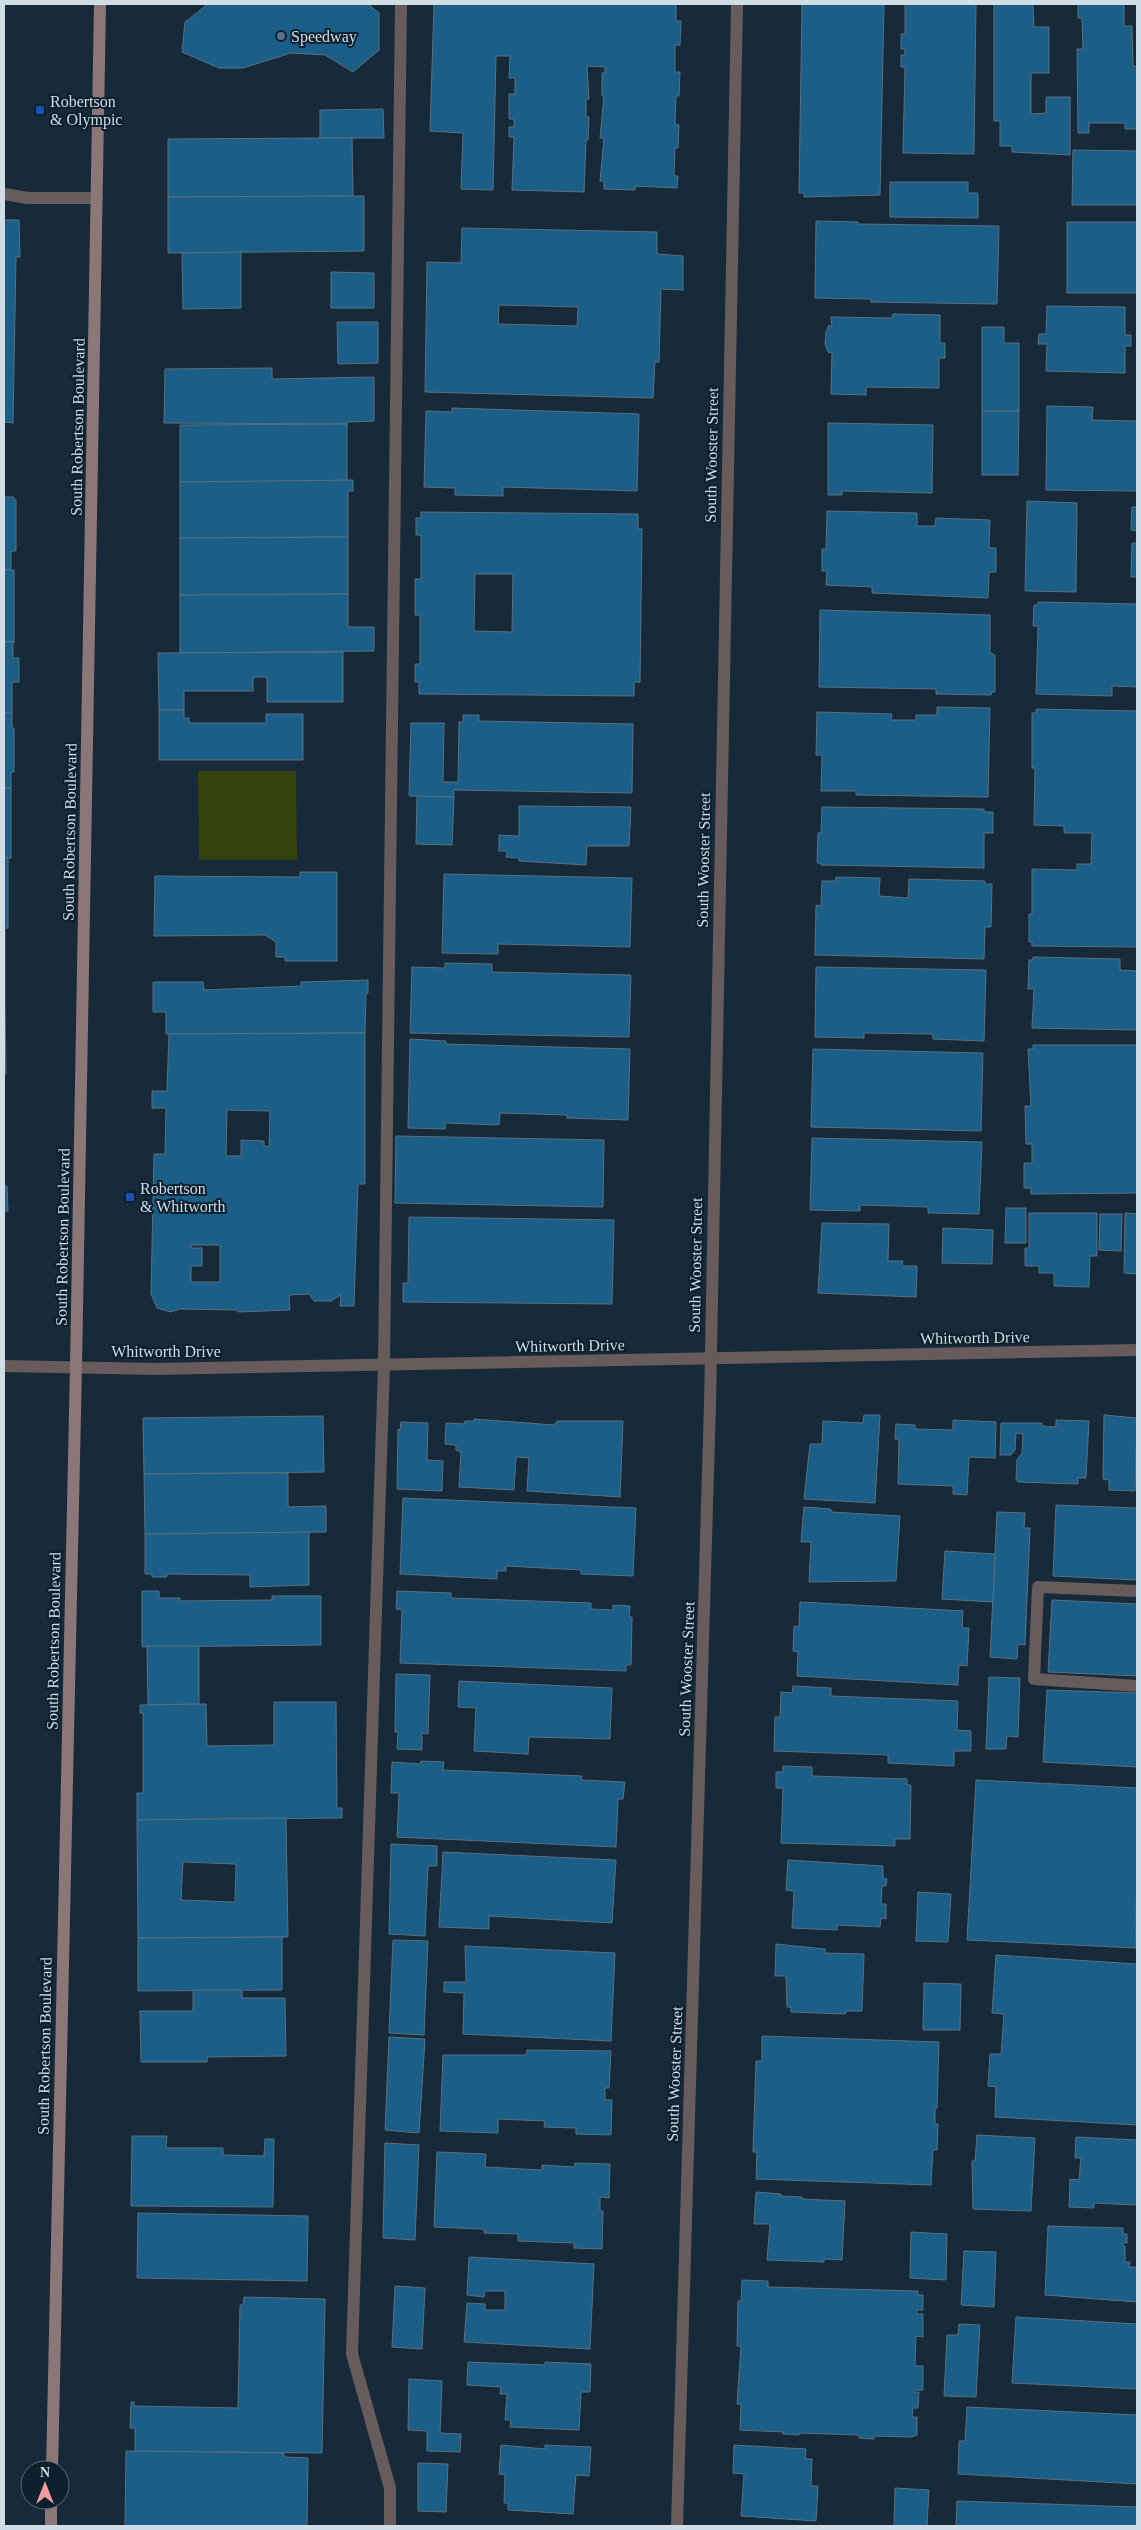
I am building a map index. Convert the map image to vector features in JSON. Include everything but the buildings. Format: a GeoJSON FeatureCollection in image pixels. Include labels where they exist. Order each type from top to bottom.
{"type":"FeatureCollection","features":[{"type":"Feature","properties":{"kind":"main road","name":"South Robertson Boulevard"},"geometry":{"type":"LineString","coordinates":[[52,2460],[76,1367],[100,4]]}},
{"type":"Feature","properties":{"kind":"main road"},"geometry":{"type":"LineString","coordinates":[[51,2510],[51,2526]]}},
{"type":"Feature","properties":{"kind":"street"},"geometry":{"type":"LineString","coordinates":[[390,2526],[390,2488],[352,2354],[384,1364],[401,4]]}},
{"type":"Feature","properties":{"kind":"street","name":"South Wooster Street"},"geometry":{"type":"LineString","coordinates":[[677,2526],[710,1359],[737,4]]}},
{"type":"Feature","properties":{"kind":"street"},"geometry":{"type":"LineString","coordinates":[[4,194],[28,198],[97,198]]}},
{"type":"Feature","properties":{"kind":"street","name":"Whitworth Drive"},"geometry":{"type":"LineString","coordinates":[[4,1366],[156,1369],[1137,1350]]}},
{"type":"Feature","properties":{"kind":"street"},"geometry":{"type":"LineString","coordinates":[[1137,1591],[1038,1587],[1034,1679],[1137,1686]]}},
{"type":"Feature","properties":{"kind":"green space"},"geometry":{"type":"Polygon","coordinates":[[[198,771],[296,771],[297,860],[199,860],[198,771]]]}},
{"type":"Feature","properties":{"kind":"place","name":"Speedway"},"geometry":{"type":"Point","coordinates":[281,36]}},
{"type":"Feature","properties":{"kind":"place","name":"Robertson & Olympic"},"geometry":{"type":"Point","coordinates":[40,110]}},
{"type":"Feature","properties":{"kind":"place","name":"Robertson & Whitworth"},"geometry":{"type":"Point","coordinates":[130,1197]}}]}
